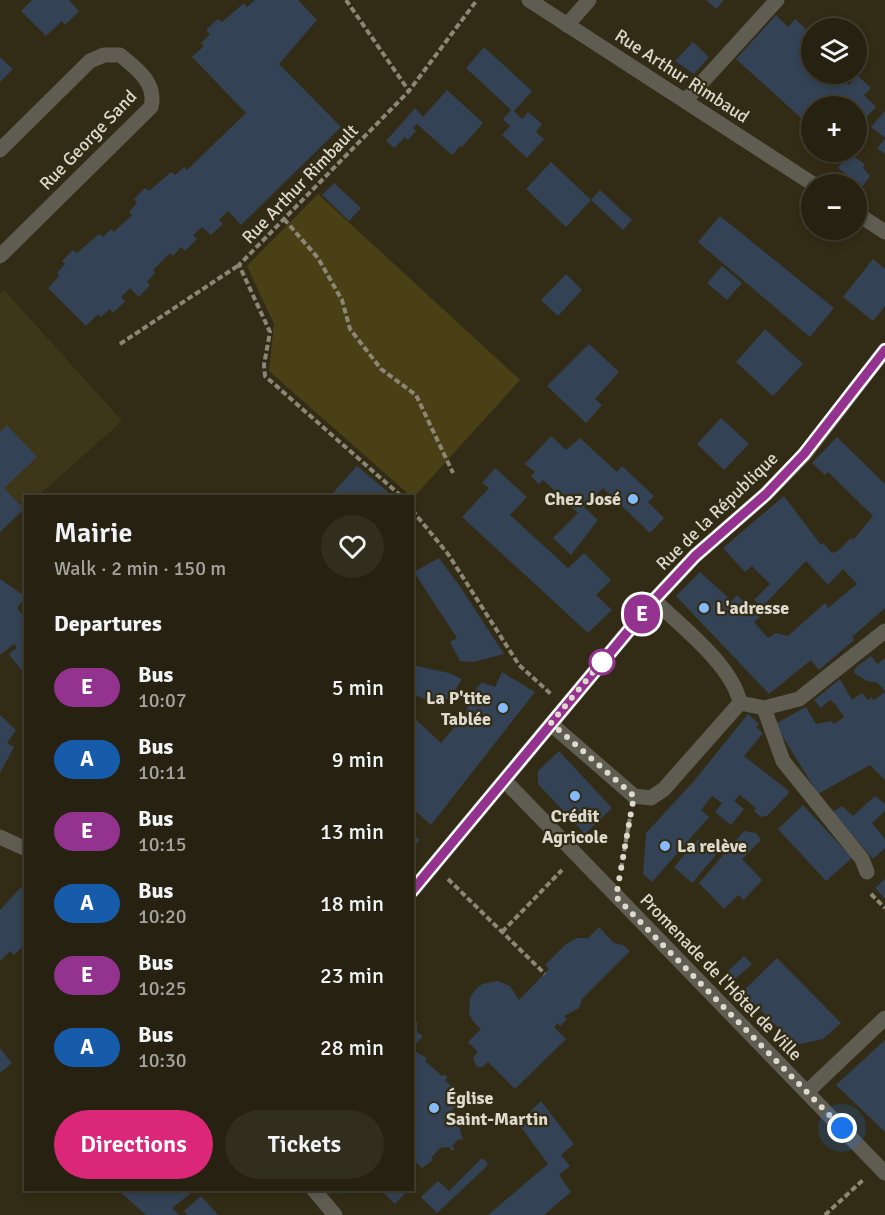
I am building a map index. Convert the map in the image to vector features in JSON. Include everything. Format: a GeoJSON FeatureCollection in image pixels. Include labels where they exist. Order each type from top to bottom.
{"type":"FeatureCollection","features":[{"type":"Feature","properties":{"kind":"street","name":"Rue Arthur Rimbaud"},"geometry":{"type":"LineString","coordinates":[[529,0],[801,176]]}},
{"type":"Feature","properties":{"kind":"street"},"geometry":{"type":"LineString","coordinates":[[567,25],[589,0]]}},
{"type":"Feature","properties":{"kind":"street"},"geometry":{"type":"LineString","coordinates":[[685,101],[777,0]]}},
{"type":"Feature","properties":{"kind":"street","name":"Rue George Sand"},"geometry":{"type":"LineString","coordinates":[[0,150],[90,61],[104,56],[120,56],[149,82],[154,95],[152,107],[0,256]]}},
{"type":"Feature","properties":{"kind":"street"},"geometry":{"type":"LineString","coordinates":[[867,220],[885,232]]}},
{"type":"Feature","properties":{"kind":"street","name":"Rue de la République"},"geometry":{"type":"LineString","coordinates":[[414,889],[654,600],[695,556],[766,494],[804,454],[885,350]]}},
{"type":"Feature","properties":{"kind":"street"},"geometry":{"type":"LineString","coordinates":[[654,600],[725,671],[738,690],[740,703]]}},
{"type":"Feature","properties":{"kind":"street"},"geometry":{"type":"LineString","coordinates":[[740,703],[764,708],[799,699],[885,631]]}},
{"type":"Feature","properties":{"kind":"street"},"geometry":{"type":"LineString","coordinates":[[551,723],[634,796],[651,798],[664,789],[740,703]]}},
{"type":"Feature","properties":{"kind":"street"},"geometry":{"type":"LineString","coordinates":[[764,708],[783,761],[862,859],[867,872]]}},
{"type":"Feature","properties":{"kind":"street","name":"Promenade de l'Hôtel de Ville"},"geometry":{"type":"LineString","coordinates":[[505,782],[882,1170]]}},
{"type":"Feature","properties":{"kind":"street"},"geometry":{"type":"LineString","coordinates":[[0,837],[24,848]]}},
{"type":"Feature","properties":{"kind":"street"},"geometry":{"type":"LineString","coordinates":[[807,1092],[885,1018]]}},
{"type":"Feature","properties":{"kind":"street"},"geometry":{"type":"LineString","coordinates":[[315,1191],[335,1215]]}},
{"type":"Feature","properties":{"kind":"path"},"geometry":{"type":"LineString","coordinates":[[346,0],[409,92]]}},
{"type":"Feature","properties":{"kind":"path","name":"Rue Arthur Rimbault"},"geometry":{"type":"LineString","coordinates":[[400,495],[266,376],[264,365],[270,332],[239,265],[409,92],[477,0]]}},
{"type":"Feature","properties":{"kind":"path"},"geometry":{"type":"LineString","coordinates":[[284,219],[318,258],[342,300],[350,329],[381,369],[416,395],[453,473]]}},
{"type":"Feature","properties":{"kind":"path"},"geometry":{"type":"LineString","coordinates":[[120,344],[239,265]]}},
{"type":"Feature","properties":{"kind":"path"},"geometry":{"type":"LineString","coordinates":[[414,512],[448,554],[519,665],[564,707]]}},
{"type":"Feature","properties":{"kind":"path"},"geometry":{"type":"LineString","coordinates":[[616,897],[634,796]]}},
{"type":"Feature","properties":{"kind":"path"},"geometry":{"type":"LineString","coordinates":[[502,932],[576,856]]}},
{"type":"Feature","properties":{"kind":"path"},"geometry":{"type":"LineString","coordinates":[[435,866],[544,974]]}},
{"type":"Feature","properties":{"kind":"path"},"geometry":{"type":"LineString","coordinates":[[825,1215],[882,1170]]}},
{"type":"Feature","properties":{"kind":"shaded area"},"geometry":{"type":"Polygon","coordinates":[[[318,194],[520,380],[414,497],[269,371],[274,324],[247,266],[318,194]]]}},
{"type":"Feature","properties":{"kind":"shaded area"},"geometry":{"type":"Polygon","coordinates":[[[4,290],[122,421],[39,495],[24,495],[24,509],[0,532],[0,293],[4,290]]]}},
{"type":"Feature","properties":{"kind":"building"},"geometry":{"type":"Polygon","coordinates":[[[32,0],[69,0],[79,11],[65,25],[62,21],[46,36],[21,11],[32,0]]]}},
{"type":"Feature","properties":{"kind":"building"},"geometry":{"type":"Polygon","coordinates":[[[255,0],[298,0],[317,20],[279,64],[341,127],[241,225],[228,211],[219,220],[223,224],[211,235],[202,227],[193,235],[197,239],[185,251],[181,247],[173,256],[170,253],[153,270],[155,273],[147,282],[150,285],[139,297],[130,288],[121,297],[125,301],[113,313],[110,309],[101,317],[98,314],[86,326],[48,288],[59,276],[57,273],[65,264],[62,261],[73,250],[77,253],[99,234],[103,237],[111,229],[114,232],[132,215],[129,212],[137,203],[134,199],[145,188],[149,191],[171,172],[175,175],[184,167],[187,170],[246,113],[192,57],[204,46],[201,43],[210,34],[206,30],[218,19],[222,22],[244,3],[247,7],[255,0]]]}},
{"type":"Feature","properties":{"kind":"building"},"geometry":{"type":"Polygon","coordinates":[[[706,0],[724,0],[716,9],[706,0]]]}},
{"type":"Feature","properties":{"kind":"building"},"geometry":{"type":"Polygon","coordinates":[[[776,15],[788,27],[795,19],[801,25],[801,84],[867,84],[871,88],[865,96],[801,96],[801,118],[736,59],[776,15]]]}},
{"type":"Feature","properties":{"kind":"building"},"geometry":{"type":"Polygon","coordinates":[[[693,42],[709,57],[694,74],[675,61],[693,42]]]}},
{"type":"Feature","properties":{"kind":"building"},"geometry":{"type":"Polygon","coordinates":[[[484,47],[532,91],[514,111],[522,119],[528,112],[542,124],[536,132],[544,139],[527,158],[502,135],[510,126],[503,119],[511,110],[466,68],[484,47]]]}},
{"type":"Feature","properties":{"kind":"building"},"geometry":{"type":"Polygon","coordinates":[[[0,57],[13,69],[0,82],[0,57]]]}},
{"type":"Feature","properties":{"kind":"building"},"geometry":{"type":"Polygon","coordinates":[[[447,90],[483,123],[462,147],[460,146],[452,155],[417,124],[413,128],[416,131],[408,140],[405,137],[394,148],[386,141],[415,108],[423,117],[447,90]]]}},
{"type":"Feature","properties":{"kind":"building"},"geometry":{"type":"Polygon","coordinates":[[[867,98],[876,107],[867,116],[867,98]]]}},
{"type":"Feature","properties":{"kind":"building"},"geometry":{"type":"Polygon","coordinates":[[[885,111],[885,138],[871,127],[885,111]]]}},
{"type":"Feature","properties":{"kind":"building"},"geometry":{"type":"Polygon","coordinates":[[[885,139],[885,154],[877,148],[885,139]]]}},
{"type":"Feature","properties":{"kind":"building"},"geometry":{"type":"Polygon","coordinates":[[[551,162],[591,200],[566,227],[526,189],[551,162]]]}},
{"type":"Feature","properties":{"kind":"building"},"geometry":{"type":"Polygon","coordinates":[[[842,162],[862,162],[865,164],[863,168],[870,176],[867,180],[867,174],[846,174],[838,168],[842,162]]]}},
{"type":"Feature","properties":{"kind":"building"},"geometry":{"type":"Polygon","coordinates":[[[334,183],[361,208],[349,221],[322,195],[334,183]]]}},
{"type":"Feature","properties":{"kind":"building"},"geometry":{"type":"Polygon","coordinates":[[[600,190],[632,220],[623,230],[591,200],[600,190]]]}},
{"type":"Feature","properties":{"kind":"building"},"geometry":{"type":"Polygon","coordinates":[[[720,216],[834,308],[810,337],[698,242],[720,216]]]}},
{"type":"Feature","properties":{"kind":"building"},"geometry":{"type":"Polygon","coordinates":[[[873,259],[885,269],[885,306],[873,321],[843,297],[873,259]]]}},
{"type":"Feature","properties":{"kind":"building"},"geometry":{"type":"Polygon","coordinates":[[[722,266],[742,283],[727,300],[707,283],[722,266]]]}},
{"type":"Feature","properties":{"kind":"building"},"geometry":{"type":"Polygon","coordinates":[[[566,274],[582,290],[558,316],[541,300],[566,274]]]}},
{"type":"Feature","properties":{"kind":"building"},"geometry":{"type":"Polygon","coordinates":[[[765,329],[803,364],[773,396],[736,362],[765,329]]]}},
{"type":"Feature","properties":{"kind":"building"},"geometry":{"type":"Polygon","coordinates":[[[589,344],[619,372],[595,399],[602,405],[586,423],[547,386],[589,344]]]}},
{"type":"Feature","properties":{"kind":"building"},"geometry":{"type":"Polygon","coordinates":[[[721,418],[749,444],[724,470],[697,444],[721,418]]]}},
{"type":"Feature","properties":{"kind":"building"},"geometry":{"type":"Polygon","coordinates":[[[7,425],[37,457],[4,488],[24,509],[0,532],[0,432],[7,425]]]}},
{"type":"Feature","properties":{"kind":"building"},"geometry":{"type":"Polygon","coordinates":[[[551,436],[566,450],[580,438],[617,472],[622,466],[654,496],[648,502],[664,518],[650,533],[603,488],[584,507],[598,520],[571,555],[553,538],[578,513],[543,480],[539,484],[531,476],[535,472],[525,464],[551,436]]]}},
{"type":"Feature","properties":{"kind":"building"},"geometry":{"type":"Polygon","coordinates":[[[837,437],[885,484],[885,608],[852,637],[854,640],[819,670],[811,660],[769,694],[676,596],[700,572],[732,601],[737,595],[744,602],[739,607],[745,615],[754,604],[759,609],[756,613],[760,617],[754,622],[768,638],[776,633],[788,636],[825,603],[828,608],[857,584],[843,569],[828,585],[806,561],[762,607],[754,600],[770,584],[752,566],[745,572],[723,548],[784,496],[821,545],[823,543],[832,553],[838,551],[851,538],[853,540],[873,516],[828,472],[825,475],[812,463],[837,437]]]}},
{"type":"Feature","properties":{"kind":"building"},"geometry":{"type":"Polygon","coordinates":[[[357,466],[390,495],[334,495],[332,494],[357,466]]]}},
{"type":"Feature","properties":{"kind":"building"},"geometry":{"type":"Polygon","coordinates":[[[495,468],[527,497],[510,515],[568,568],[584,553],[611,580],[596,595],[612,610],[588,633],[462,517],[489,488],[482,483],[495,468]]]}},
{"type":"Feature","properties":{"kind":"building"},"geometry":{"type":"Polygon","coordinates":[[[439,558],[504,654],[473,662],[460,661],[450,642],[457,638],[414,572],[439,558]]]}},
{"type":"Feature","properties":{"kind":"building"},"geometry":{"type":"Polygon","coordinates":[[[0,579],[24,596],[24,599],[17,608],[24,617],[24,673],[9,654],[17,648],[14,644],[0,655],[0,579]]]}},
{"type":"Feature","properties":{"kind":"building"},"geometry":{"type":"Polygon","coordinates":[[[871,656],[878,664],[885,658],[885,691],[878,683],[867,681],[854,673],[855,668],[871,656]]]}},
{"type":"Feature","properties":{"kind":"building"},"geometry":{"type":"Polygon","coordinates":[[[414,665],[449,673],[462,679],[451,697],[438,704],[414,695],[414,665]]]}},
{"type":"Feature","properties":{"kind":"building"},"geometry":{"type":"Polygon","coordinates":[[[502,672],[535,692],[431,825],[414,810],[414,718],[441,743],[465,714],[473,693],[482,682],[495,687],[502,672]]]}},
{"type":"Feature","properties":{"kind":"building"},"geometry":{"type":"Polygon","coordinates":[[[840,679],[852,700],[862,693],[868,700],[871,697],[874,700],[885,692],[885,780],[870,765],[818,794],[775,724],[806,707],[816,724],[831,721],[834,724],[844,717],[835,704],[830,700],[821,708],[814,700],[840,679]]]}},
{"type":"Feature","properties":{"kind":"building"},"geometry":{"type":"Polygon","coordinates":[[[748,714],[759,724],[756,727],[763,733],[744,756],[789,791],[788,794],[767,816],[761,817],[754,811],[756,808],[740,795],[734,801],[744,809],[731,825],[715,812],[722,803],[712,796],[701,810],[709,817],[652,882],[643,874],[646,833],[693,782],[748,714]]]}},
{"type":"Feature","properties":{"kind":"building"},"geometry":{"type":"Polygon","coordinates":[[[0,715],[16,730],[7,743],[14,747],[0,773],[0,715]]]}},
{"type":"Feature","properties":{"kind":"building","name":"Crédit Agricole"},"geometry":{"type":"Polygon","coordinates":[[[559,751],[612,808],[585,834],[538,784],[538,771],[559,751]]]}},
{"type":"Feature","properties":{"kind":"building"},"geometry":{"type":"Polygon","coordinates":[[[875,796],[885,804],[885,811],[872,823],[885,839],[885,848],[873,859],[833,812],[842,806],[853,816],[875,796]]]}},
{"type":"Feature","properties":{"kind":"building"},"geometry":{"type":"Polygon","coordinates":[[[803,805],[852,858],[826,881],[778,829],[803,805]]]}},
{"type":"Feature","properties":{"kind":"building"},"geometry":{"type":"Polygon","coordinates":[[[744,831],[756,833],[761,840],[742,859],[762,880],[744,900],[738,895],[724,909],[699,883],[744,831]]]}},
{"type":"Feature","properties":{"kind":"building"},"geometry":{"type":"Polygon","coordinates":[[[414,836],[420,840],[414,846],[414,836]]]}},
{"type":"Feature","properties":{"kind":"building"},"geometry":{"type":"Polygon","coordinates":[[[698,839],[716,855],[692,883],[674,867],[698,839]]]}},
{"type":"Feature","properties":{"kind":"building"},"geometry":{"type":"Polygon","coordinates":[[[885,879],[885,899],[875,888],[885,879]]]}},
{"type":"Feature","properties":{"kind":"building"},"geometry":{"type":"Polygon","coordinates":[[[24,884],[24,948],[22,947],[14,955],[10,951],[0,961],[0,910],[24,884]]]}},
{"type":"Feature","properties":{"kind":"building"},"geometry":{"type":"Polygon","coordinates":[[[599,927],[614,943],[623,945],[630,951],[582,999],[579,1008],[564,1016],[567,1019],[560,1026],[558,1023],[554,1027],[566,1039],[515,1089],[488,1062],[482,1067],[477,1067],[473,1058],[478,1052],[468,1042],[481,1029],[469,1013],[470,998],[475,990],[482,984],[498,981],[510,986],[519,1000],[549,969],[545,965],[566,944],[577,938],[588,938],[599,927]]]}},
{"type":"Feature","properties":{"kind":"building"},"geometry":{"type":"Polygon","coordinates":[[[744,956],[752,964],[735,979],[727,972],[744,956]]]}},
{"type":"Feature","properties":{"kind":"building"},"geometry":{"type":"Polygon","coordinates":[[[777,958],[841,1023],[823,1039],[801,1044],[793,1042],[742,992],[777,958]]]}},
{"type":"Feature","properties":{"kind":"building","name":"Église Saint-Martin"},"geometry":{"type":"Polygon","coordinates":[[[414,1021],[417,1022],[417,1032],[423,1036],[414,1046],[414,1021]]]}},
{"type":"Feature","properties":{"kind":"building"},"geometry":{"type":"Polygon","coordinates":[[[885,1040],[885,1132],[836,1085],[885,1040]]]}},
{"type":"Feature","properties":{"kind":"building"},"geometry":{"type":"Polygon","coordinates":[[[0,1048],[12,1063],[0,1073],[0,1048]]]}},
{"type":"Feature","properties":{"kind":"building","name":"Église Saint-Martin"},"geometry":{"type":"Polygon","coordinates":[[[414,1051],[427,1058],[425,1061],[442,1076],[444,1074],[448,1077],[445,1080],[461,1096],[464,1092],[467,1100],[464,1104],[461,1101],[451,1111],[464,1125],[459,1126],[463,1140],[459,1139],[452,1146],[455,1149],[452,1151],[449,1147],[440,1148],[431,1158],[433,1160],[422,1168],[414,1160],[414,1051]]]}},
{"type":"Feature","properties":{"kind":"building"},"geometry":{"type":"Polygon","coordinates":[[[541,1101],[574,1144],[561,1155],[570,1166],[559,1175],[571,1192],[544,1215],[488,1215],[548,1164],[518,1123],[541,1101]]]}},
{"type":"Feature","properties":{"kind":"building"},"geometry":{"type":"Polygon","coordinates":[[[482,1158],[488,1163],[485,1168],[437,1213],[421,1197],[438,1181],[449,1191],[482,1158]]]}},
{"type":"Feature","properties":{"kind":"building"},"geometry":{"type":"Polygon","coordinates":[[[119,1191],[194,1191],[172,1208],[179,1215],[146,1215],[119,1191]]]}},
{"type":"Feature","properties":{"kind":"building"},"geometry":{"type":"Polygon","coordinates":[[[382,1191],[407,1191],[395,1204],[382,1191]]]}},
{"type":"Feature","properties":{"kind":"building"},"geometry":{"type":"Polygon","coordinates":[[[201,1196],[218,1215],[187,1215],[184,1211],[201,1196]]]}},
{"type":"Feature","properties":{"kind":"bus line","name":"E"},"geometry":{"type":"LineString","coordinates":[[414,889],[654,600],[695,556],[766,494],[804,454],[885,350]]}},
{"type":"Feature","properties":{"kind":"place","name":"Chez José"},"geometry":{"type":"Point","coordinates":[633,499]}},
{"type":"Feature","properties":{"kind":"place","name":"L'adresse"},"geometry":{"type":"Point","coordinates":[704,608]}},
{"type":"Feature","properties":{"kind":"place","name":"La P'tite Tablée"},"geometry":{"type":"Point","coordinates":[503,708]}},
{"type":"Feature","properties":{"kind":"place","name":"Crédit Agricole"},"geometry":{"type":"Point","coordinates":[575,796]}},
{"type":"Feature","properties":{"kind":"place","name":"La relève"},"geometry":{"type":"Point","coordinates":[665,846]}},
{"type":"Feature","properties":{"kind":"place","name":"Église Saint-Martin"},"geometry":{"type":"Point","coordinates":[434,1108]}},
{"type":"Feature","properties":{"kind":"route"},"geometry":{"type":"LineString","coordinates":[[602,662],[604,659],[551,723],[634,796],[616,897],[842,1128]]}}]}
